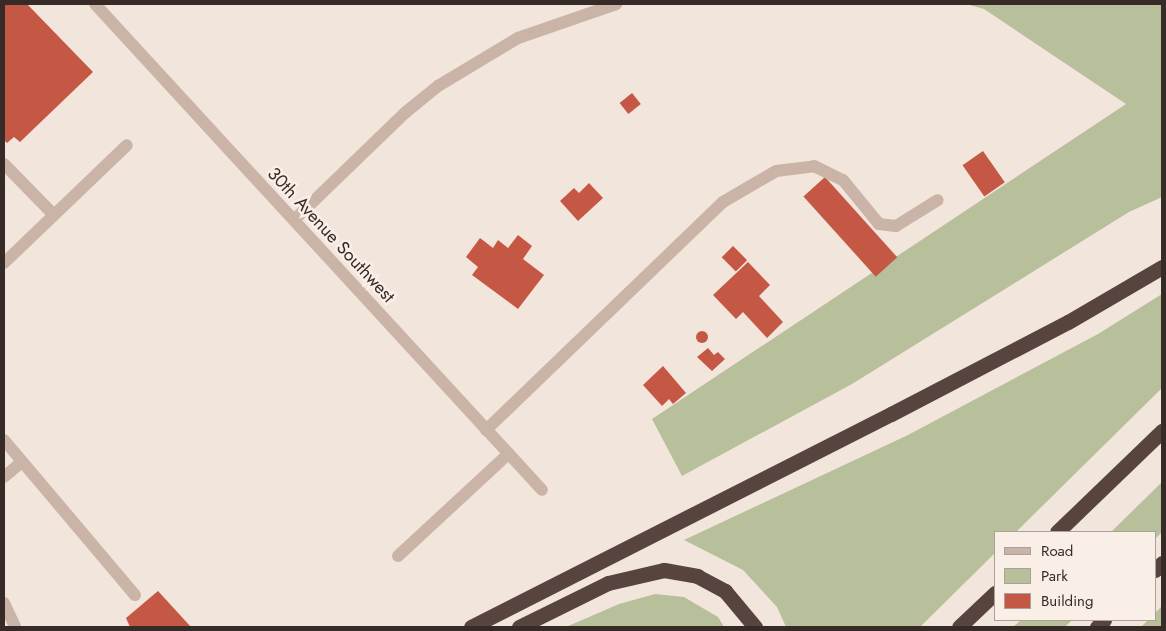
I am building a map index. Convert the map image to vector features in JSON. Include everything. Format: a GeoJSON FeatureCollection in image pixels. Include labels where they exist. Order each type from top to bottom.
{"type":"FeatureCollection","features":[{"type":"Feature","properties":{"kind":"highway"},"geometry":{"type":"LineString","coordinates":[[471,627],[1068,322],[1162,267]]}},
{"type":"Feature","properties":{"kind":"highway"},"geometry":{"type":"LineString","coordinates":[[1058,531],[1162,431]]}},
{"type":"Feature","properties":{"kind":"highway"},"geometry":{"type":"LineString","coordinates":[[518,627],[608,583],[664,570],[697,576],[725,591],[755,627]]}},
{"type":"Feature","properties":{"kind":"highway"},"geometry":{"type":"LineString","coordinates":[[959,627],[994,594]]}},
{"type":"Feature","properties":{"kind":"street","name":"30th Avenue Southwest"},"geometry":{"type":"LineString","coordinates":[[95,4],[542,490]]}},
{"type":"Feature","properties":{"kind":"street"},"geometry":{"type":"LineString","coordinates":[[294,220],[406,112],[438,86],[518,38],[616,4]]}},
{"type":"Feature","properties":{"kind":"street"},"geometry":{"type":"LineString","coordinates":[[4,264],[127,146]]}},
{"type":"Feature","properties":{"kind":"street"},"geometry":{"type":"LineString","coordinates":[[4,164],[54,215]]}},
{"type":"Feature","properties":{"kind":"street"},"geometry":{"type":"LineString","coordinates":[[486,430],[723,202],[776,171],[814,166],[843,180],[879,224],[896,226],[938,200]]}},
{"type":"Feature","properties":{"kind":"street"},"geometry":{"type":"LineString","coordinates":[[4,440],[135,595]]}},
{"type":"Feature","properties":{"kind":"street"},"geometry":{"type":"LineString","coordinates":[[398,556],[508,454]]}},
{"type":"Feature","properties":{"kind":"street"},"geometry":{"type":"LineString","coordinates":[[4,477],[22,462]]}},
{"type":"Feature","properties":{"kind":"street"},"geometry":{"type":"LineString","coordinates":[[4,603],[15,627]]}},
{"type":"Feature","properties":{"kind":"green space"},"geometry":{"type":"Polygon","coordinates":[[[966,4],[1162,4],[1162,197],[1129,212],[852,384],[682,476],[652,419],[1126,104],[984,9],[966,4]]]}},
{"type":"Feature","properties":{"kind":"green space"},"geometry":{"type":"Polygon","coordinates":[[[1162,294],[1162,388],[1017,531],[994,531],[994,554],[920,627],[786,627],[777,607],[743,570],[684,540],[908,435],[1098,334],[1162,294]]]}},
{"type":"Feature","properties":{"kind":"green space"},"geometry":{"type":"Polygon","coordinates":[[[1162,482],[1162,532],[1156,538],[1156,531],[1112,531],[1162,482]]]}},
{"type":"Feature","properties":{"kind":"green space"},"geometry":{"type":"Polygon","coordinates":[[[655,594],[684,597],[718,617],[724,627],[566,627],[619,604],[655,594]]]}},
{"type":"Feature","properties":{"kind":"green space"},"geometry":{"type":"Polygon","coordinates":[[[1162,606],[1162,627],[1141,627],[1147,621],[1156,621],[1156,612],[1162,606]]]}},
{"type":"Feature","properties":{"kind":"green space"},"geometry":{"type":"Polygon","coordinates":[[[1020,621],[1071,621],[1065,627],[1013,627],[1020,621]]]}},
{"type":"Feature","properties":{"kind":"building"},"geometry":{"type":"Polygon","coordinates":[[[4,4],[27,4],[93,72],[20,142],[14,137],[7,143],[4,140],[4,4]]]}},
{"type":"Feature","properties":{"kind":"building"},"geometry":{"type":"Polygon","coordinates":[[[632,93],[641,104],[628,114],[620,103],[632,93]]]}},
{"type":"Feature","properties":{"kind":"building"},"geometry":{"type":"Polygon","coordinates":[[[983,151],[1005,182],[984,196],[963,165],[983,151]]]}},
{"type":"Feature","properties":{"kind":"building"},"geometry":{"type":"Polygon","coordinates":[[[825,177],[897,257],[876,277],[803,196],[825,177]]]}},
{"type":"Feature","properties":{"kind":"building"},"geometry":{"type":"Polygon","coordinates":[[[589,183],[603,198],[578,221],[560,201],[574,188],[579,193],[589,183]]]}},
{"type":"Feature","properties":{"kind":"building"},"geometry":{"type":"Polygon","coordinates":[[[518,235],[532,246],[523,259],[544,275],[518,309],[472,275],[478,267],[466,257],[480,238],[493,248],[498,240],[508,248],[518,235]]]}},
{"type":"Feature","properties":{"kind":"building"},"geometry":{"type":"Polygon","coordinates":[[[733,246],[747,260],[736,271],[722,257],[733,246]]]}},
{"type":"Feature","properties":{"kind":"building"},"geometry":{"type":"Polygon","coordinates":[[[748,262],[770,285],[759,296],[783,322],[767,338],[743,312],[736,319],[713,295],[748,262]]]}},
{"type":"Feature","properties":{"kind":"building"},"geometry":{"type":"Polygon","coordinates":[[[700,331],[704,331],[708,337],[704,343],[700,343],[696,339],[696,335],[700,331]]]}},
{"type":"Feature","properties":{"kind":"building"},"geometry":{"type":"Polygon","coordinates":[[[708,348],[714,355],[718,352],[725,359],[712,371],[697,357],[708,348]]]}},
{"type":"Feature","properties":{"kind":"building"},"geometry":{"type":"Polygon","coordinates":[[[663,366],[686,393],[673,404],[669,399],[662,406],[643,385],[663,366]]]}},
{"type":"Feature","properties":{"kind":"building"},"geometry":{"type":"Polygon","coordinates":[[[158,591],[191,627],[130,627],[126,618],[158,591]]]}}]}
